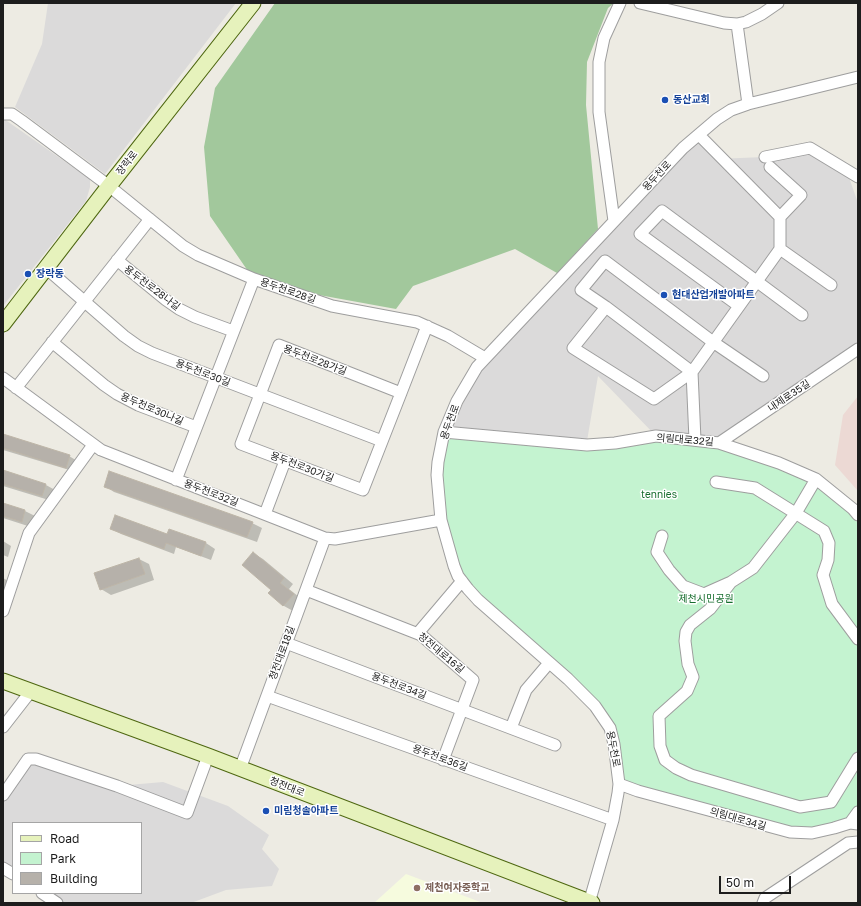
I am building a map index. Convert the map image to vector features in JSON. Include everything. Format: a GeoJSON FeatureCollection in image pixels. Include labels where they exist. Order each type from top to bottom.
{"type":"FeatureCollection","features":[{"type":"Feature","properties":{"kind":"street","name":"장락로"},"geometry":{"type":"LineString","coordinates":[[3,324],[253,3]]}},
{"type":"Feature","properties":{"kind":"street"},"geometry":{"type":"LineString","coordinates":[[614,221],[599,112],[599,62],[604,38],[620,3]]}},
{"type":"Feature","properties":{"kind":"street"},"geometry":{"type":"LineString","coordinates":[[640,3],[724,23],[737,24],[746,22],[762,14],[778,3]]}},
{"type":"Feature","properties":{"kind":"street"},"geometry":{"type":"LineString","coordinates":[[737,24],[748,104]]}},
{"type":"Feature","properties":{"kind":"street","name":"용두천로"},"geometry":{"type":"LineString","coordinates":[[590,903],[613,820],[619,784],[614,744],[610,728],[603,716],[584,695],[478,600],[462,581],[454,566],[441,520],[437,474],[444,432],[463,390],[477,367],[683,148],[699,134],[731,110],[748,104],[858,77]]}},
{"type":"Feature","properties":{"kind":"street","name":"용두천로28길"},"geometry":{"type":"LineString","coordinates":[[3,114],[12,114],[22,121],[109,186],[183,246],[198,255],[254,279],[332,306],[410,319],[448,336],[485,358]]}},
{"type":"Feature","properties":{"kind":"street"},"geometry":{"type":"LineString","coordinates":[[606,307],[573,348],[654,399],[692,372],[780,248],[780,216],[699,134]]}},
{"type":"Feature","properties":{"kind":"street"},"geometry":{"type":"LineString","coordinates":[[765,157],[810,148],[858,177]]}},
{"type":"Feature","properties":{"kind":"street"},"geometry":{"type":"LineString","coordinates":[[770,167],[801,195],[780,216]]}},
{"type":"Feature","properties":{"kind":"street"},"geometry":{"type":"LineString","coordinates":[[739,306],[640,234],[662,211],[802,315]]}},
{"type":"Feature","properties":{"kind":"street"},"geometry":{"type":"LineString","coordinates":[[16,388],[150,219]]}},
{"type":"Feature","properties":{"kind":"street"},"geometry":{"type":"LineString","coordinates":[[780,248],[831,285]]}},
{"type":"Feature","properties":{"kind":"street","name":"용두천로28나길"},"geometry":{"type":"LineString","coordinates":[[117,260],[179,309],[195,317],[234,331]]}},
{"type":"Feature","properties":{"kind":"street"},"geometry":{"type":"LineString","coordinates":[[692,372],[581,290],[606,261],[713,342],[763,376]]}},
{"type":"Feature","properties":{"kind":"street","name":"용두천로30길"},"geometry":{"type":"LineString","coordinates":[[46,268],[138,346],[168,360],[382,442]]}},
{"type":"Feature","properties":{"kind":"street"},"geometry":{"type":"LineString","coordinates":[[215,378],[254,279]]}},
{"type":"Feature","properties":{"kind":"street"},"geometry":{"type":"LineString","coordinates":[[382,442],[427,326]]}},
{"type":"Feature","properties":{"kind":"street","name":"용두천로30나길"},"geometry":{"type":"LineString","coordinates":[[52,342],[104,386],[117,394],[138,405],[196,427]]}},
{"type":"Feature","properties":{"kind":"street","name":"용두천로28가길"},"geometry":{"type":"LineString","coordinates":[[260,395],[279,346],[401,393]]}},
{"type":"Feature","properties":{"kind":"street","name":"내제로35길"},"geometry":{"type":"LineString","coordinates":[[719,443],[858,349]]}},
{"type":"Feature","properties":{"kind":"street"},"geometry":{"type":"LineString","coordinates":[[692,372],[695,440]]}},
{"type":"Feature","properties":{"kind":"street","name":"용두천로32길"},"geometry":{"type":"LineString","coordinates":[[3,378],[100,450],[325,538],[335,540],[441,520]]}},
{"type":"Feature","properties":{"kind":"street","name":"용두천로30나길"},"geometry":{"type":"LineString","coordinates":[[176,480],[215,378]]}},
{"type":"Feature","properties":{"kind":"street","name":"용두천로30가길"},"geometry":{"type":"LineString","coordinates":[[260,395],[241,444],[285,461],[363,490],[382,442]]}},
{"type":"Feature","properties":{"kind":"street","name":"의림대로32길"},"geometry":{"type":"LineString","coordinates":[[444,432],[587,445],[615,443],[656,436],[719,443],[779,463],[816,479],[853,509],[858,515]]}},
{"type":"Feature","properties":{"kind":"street"},"geometry":{"type":"LineString","coordinates":[[3,611],[29,533],[93,445]]}},
{"type":"Feature","properties":{"kind":"street"},"geometry":{"type":"LineString","coordinates":[[265,514],[285,461]]}},
{"type":"Feature","properties":{"kind":"street"},"geometry":{"type":"LineString","coordinates":[[662,536],[657,552],[669,570],[683,586],[704,594],[731,582],[753,568],[796,513],[816,479]]}},
{"type":"Feature","properties":{"kind":"street"},"geometry":{"type":"LineString","coordinates":[[716,482],[755,488],[824,531],[829,544],[828,560],[823,575],[832,604],[858,640]]}},
{"type":"Feature","properties":{"kind":"street","name":"청전대로18길"},"geometry":{"type":"LineString","coordinates":[[240,769],[325,538]]}},
{"type":"Feature","properties":{"kind":"street"},"geometry":{"type":"LineString","coordinates":[[418,633],[462,581]]}},
{"type":"Feature","properties":{"kind":"street"},"geometry":{"type":"LineString","coordinates":[[731,582],[710,609],[690,626],[686,632],[685,641],[688,664],[693,677],[687,691],[659,716],[660,746],[665,760],[676,768],[691,775],[800,807],[831,802],[858,758]]}},
{"type":"Feature","properties":{"kind":"street","name":"청전대로16길"},"geometry":{"type":"LineString","coordinates":[[306,590],[418,633],[473,680],[443,760]]}},
{"type":"Feature","properties":{"kind":"street","name":"용두천로34길"},"geometry":{"type":"LineString","coordinates":[[286,643],[555,745]]}},
{"type":"Feature","properties":{"kind":"street"},"geometry":{"type":"LineString","coordinates":[[511,728],[526,690],[549,663]]}},
{"type":"Feature","properties":{"kind":"street","name":"청전대로"},"geometry":{"type":"LineString","coordinates":[[3,680],[208,756],[590,903]]}},
{"type":"Feature","properties":{"kind":"street"},"geometry":{"type":"LineString","coordinates":[[3,727],[31,691]]}},
{"type":"Feature","properties":{"kind":"street","name":"용두천로36길"},"geometry":{"type":"LineString","coordinates":[[267,696],[613,820]]}},
{"type":"Feature","properties":{"kind":"street"},"geometry":{"type":"LineString","coordinates":[[3,795],[28,759],[36,759],[117,786],[187,813],[208,756]]}},
{"type":"Feature","properties":{"kind":"street","name":"의림대로34길"},"geometry":{"type":"LineString","coordinates":[[619,784],[638,791],[790,832],[812,833],[854,823]]}},
{"type":"Feature","properties":{"kind":"street"},"geometry":{"type":"LineString","coordinates":[[854,823],[858,812]]}},
{"type":"Feature","properties":{"kind":"street"},"geometry":{"type":"LineString","coordinates":[[763,903],[765,898],[848,843],[858,842]]}},
{"type":"Feature","properties":{"kind":"street"},"geometry":{"type":"LineString","coordinates":[[3,868],[12,873]]}},
{"type":"Feature","properties":{"kind":"street"},"geometry":{"type":"LineString","coordinates":[[44,894],[57,903]]}},
{"type":"Feature","properties":{"kind":"shaded area"},"geometry":{"type":"Polygon","coordinates":[[[48,3],[236,3],[105,174],[15,107],[42,44],[48,3]]]}},
{"type":"Feature","properties":{"kind":"shaded area"},"geometry":{"type":"Polygon","coordinates":[[[4,119],[90,179],[90,187],[86,201],[3,306],[3,120],[4,119]]]}},
{"type":"Feature","properties":{"kind":"shaded area"},"geometry":{"type":"Polygon","coordinates":[[[699,135],[715,159],[765,157],[810,148],[846,169],[858,203],[858,347],[719,443],[656,436],[598,376],[587,441],[450,430],[485,358],[699,135]]]}},
{"type":"Feature","properties":{"kind":"shaded area"},"geometry":{"type":"Polygon","coordinates":[[[858,396],[858,491],[835,465],[843,415],[858,396]]]}},
{"type":"Feature","properties":{"kind":"shaded area"},"geometry":{"type":"Polygon","coordinates":[[[28,759],[117,786],[163,782],[228,806],[269,835],[262,849],[279,869],[272,886],[226,890],[191,903],[57,903],[44,894],[142,894],[142,822],[12,822],[12,873],[3,868],[3,795],[28,759]]]}},
{"type":"Feature","properties":{"kind":"shaded area","name":"제천여자중학교"},"geometry":{"type":"Polygon","coordinates":[[[406,874],[483,903],[374,903],[406,874]]]}},
{"type":"Feature","properties":{"kind":"green space"},"geometry":{"type":"Polygon","coordinates":[[[275,3],[614,3],[608,8],[587,62],[586,105],[598,229],[557,273],[515,249],[413,286],[396,309],[319,295],[250,274],[210,216],[204,147],[215,88],[275,3]]]}},
{"type":"Feature","properties":{"kind":"green space","name":"제천시민공원"},"geometry":{"type":"Polygon","coordinates":[[[448,435],[537,444],[656,436],[719,443],[815,482],[849,513],[858,523],[858,804],[847,820],[805,830],[730,814],[623,781],[612,726],[481,598],[461,574],[444,518],[442,475],[448,435]]]}},
{"type":"Feature","properties":{"kind":"building"},"geometry":{"type":"Polygon","coordinates":[[[3,434],[70,455],[66,468],[3,448],[3,434]]]}},
{"type":"Feature","properties":{"kind":"building"},"geometry":{"type":"Polygon","coordinates":[[[3,470],[46,484],[42,496],[3,484],[3,470]]]}},
{"type":"Feature","properties":{"kind":"building"},"geometry":{"type":"Polygon","coordinates":[[[109,471],[253,522],[247,537],[104,487],[109,471]]]}},
{"type":"Feature","properties":{"kind":"building"},"geometry":{"type":"Polygon","coordinates":[[[3,503],[25,510],[22,522],[3,516],[3,503]]]}},
{"type":"Feature","properties":{"kind":"building"},"geometry":{"type":"Polygon","coordinates":[[[115,515],[167,534],[169,529],[206,542],[201,556],[166,543],[164,549],[110,529],[115,515]]]}},
{"type":"Feature","properties":{"kind":"building"},"geometry":{"type":"Polygon","coordinates":[[[253,552],[284,578],[280,583],[294,594],[283,606],[268,593],[271,590],[242,565],[253,552]]]}},
{"type":"Feature","properties":{"kind":"building"},"geometry":{"type":"Polygon","coordinates":[[[139,558],[145,574],[100,590],[94,573],[139,558]]]}},
{"type":"Feature","properties":{"kind":"place","name":"동산교회"},"geometry":{"type":"Point","coordinates":[665,100]}},
{"type":"Feature","properties":{"kind":"place","name":"장락동"},"geometry":{"type":"Point","coordinates":[28,274]}},
{"type":"Feature","properties":{"kind":"place","name":"현대산업개발아파트"},"geometry":{"type":"Point","coordinates":[664,295]}},
{"type":"Feature","properties":{"kind":"place","name":"미림청솔아파트"},"geometry":{"type":"Point","coordinates":[266,811]}},
{"type":"Feature","properties":{"kind":"place","name":"제천여자중학교"},"geometry":{"type":"Point","coordinates":[417,888]}},
{"type":"Feature","properties":{"kind":"park label","name":"tennies"},"geometry":{"type":"Point","coordinates":[659,495]}}]}
